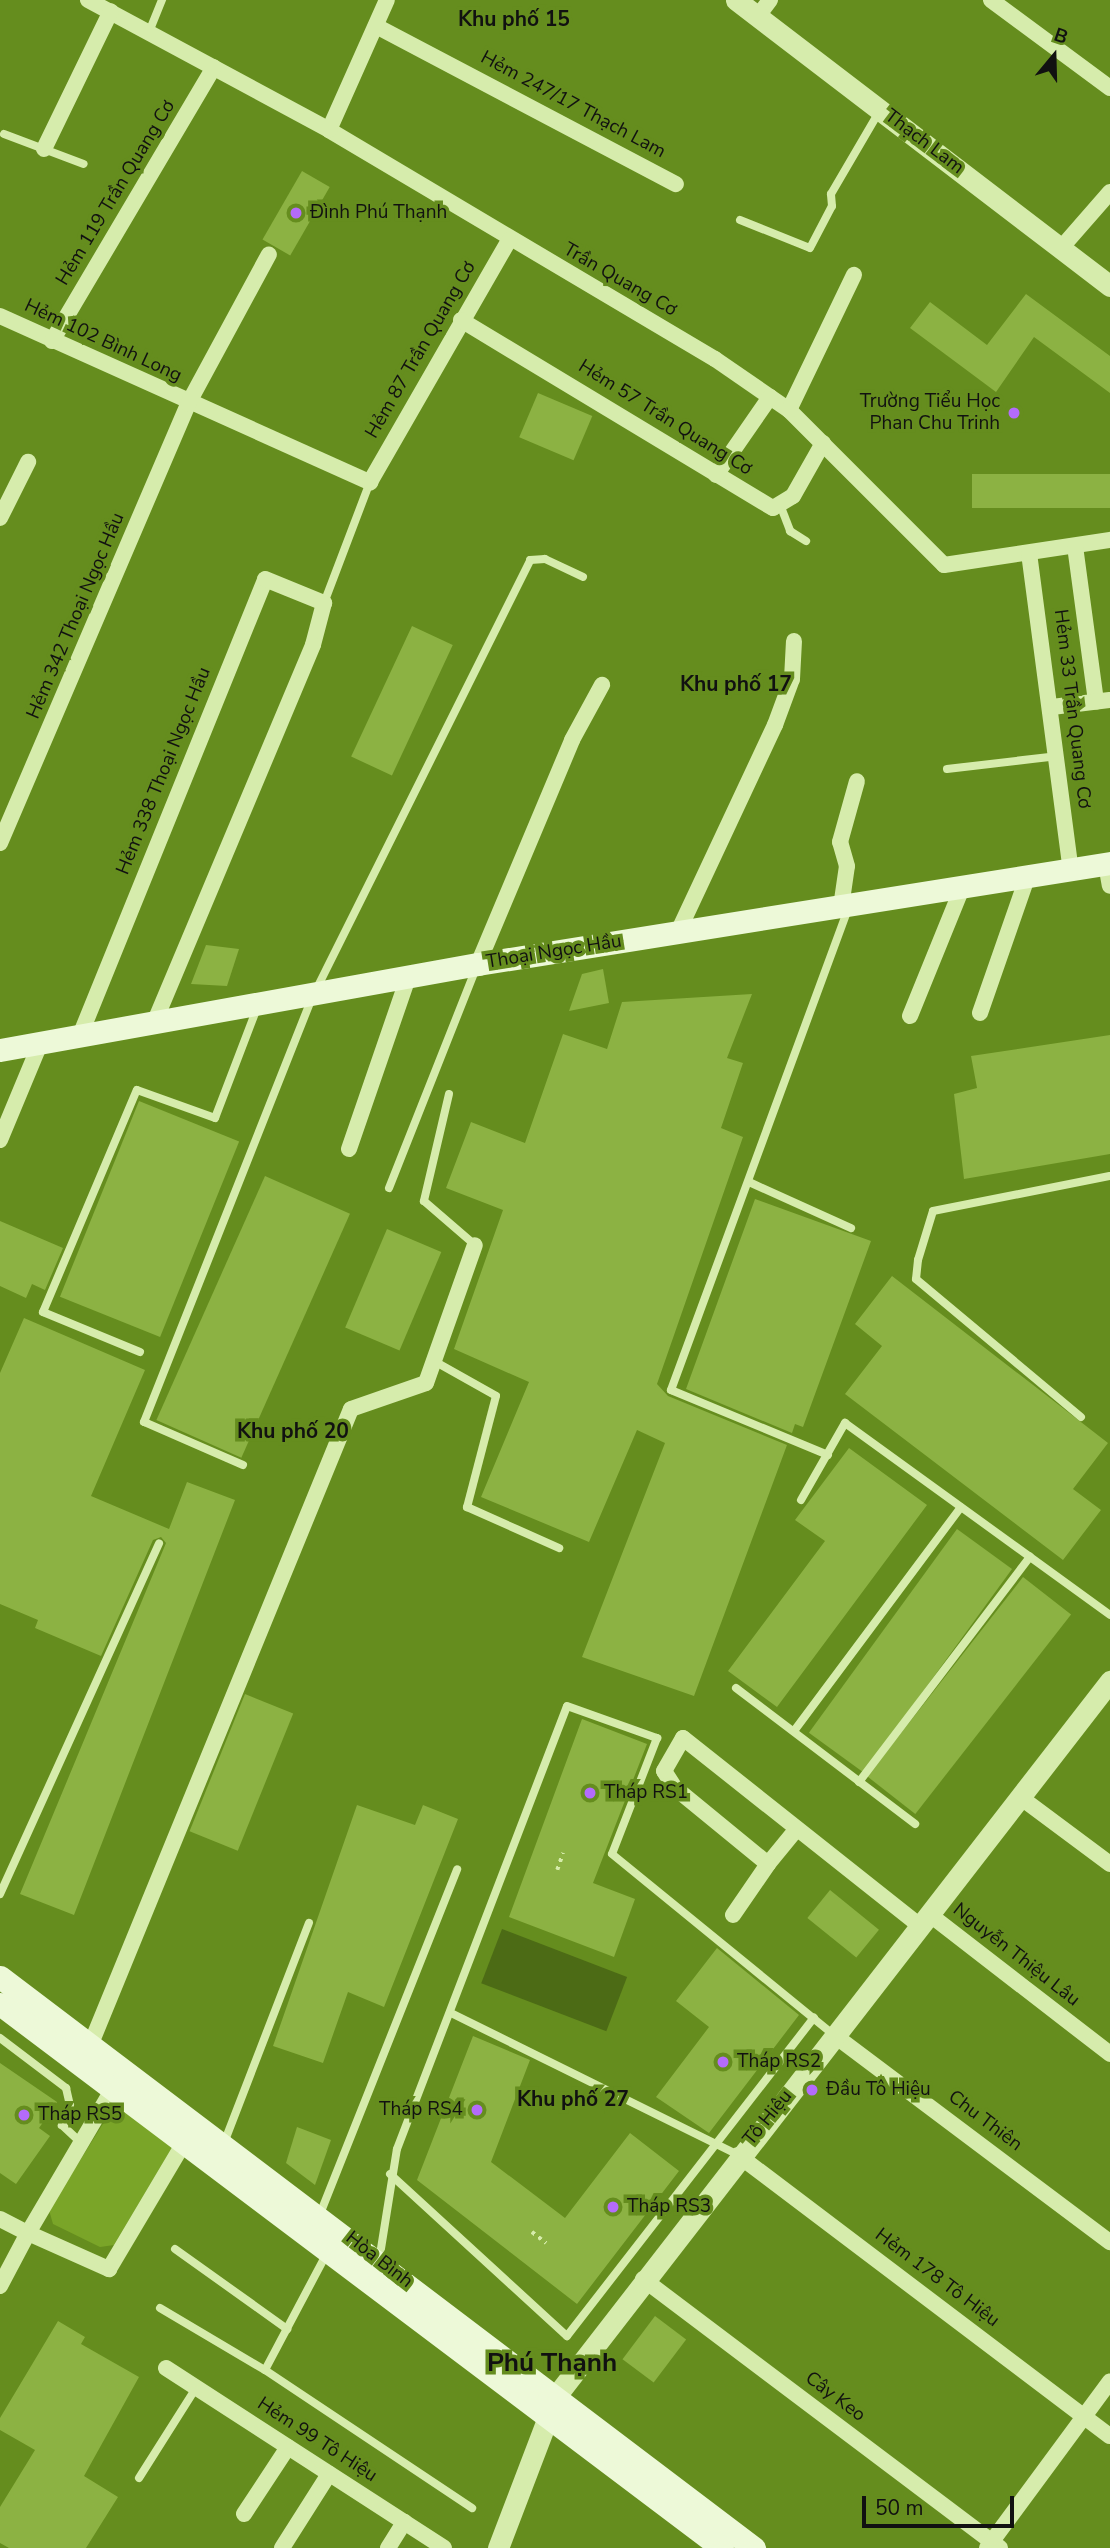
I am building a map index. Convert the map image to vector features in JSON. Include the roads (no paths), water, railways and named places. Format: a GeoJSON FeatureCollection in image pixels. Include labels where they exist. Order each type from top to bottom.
{"type":"FeatureCollection","features":[{"type":"Feature","properties":{"kind":"main road","name":"Thoại Ngọc Hầu"},"geometry":{"type":"LineString","coordinates":[[0,1050],[153,1026],[478,964],[1071,870],[1109,871]]}},
{"type":"Feature","properties":{"kind":"main road","name":"Hòa Bình"},"geometry":{"type":"LineString","coordinates":[[0,1978],[90,2046],[331,2248],[754,2548]]}},
{"type":"Feature","properties":{"kind":"main road","name":"Hòa Bình"},"geometry":{"type":"LineString","coordinates":[[0,2004],[114,2087],[190,2132],[224,2143],[320,2214],[722,2548]]}},
{"type":"Feature","properties":{"kind":"street","name":"Trần Quang Cơ"},"geometry":{"type":"LineString","coordinates":[[89,0],[329,130],[770,397],[789,410],[944,565],[1110,540]]}},
{"type":"Feature","properties":{"kind":"street"},"geometry":{"type":"LineString","coordinates":[[329,130],[387,0]]}},
{"type":"Feature","properties":{"kind":"street","name":"Thạch Lam"},"geometry":{"type":"LineString","coordinates":[[736,0],[764,8],[881,109],[1110,286]]}},
{"type":"Feature","properties":{"kind":"street"},"geometry":{"type":"LineString","coordinates":[[991,0],[1110,88]]}},
{"type":"Feature","properties":{"kind":"street"},"geometry":{"type":"LineString","coordinates":[[44,149],[111,11]]}},
{"type":"Feature","properties":{"kind":"street","name":"Hẻm 247/17 Thạch Lam"},"geometry":{"type":"LineString","coordinates":[[376,26],[676,184]]}},
{"type":"Feature","properties":{"kind":"street","name":"Hẻm 119 Trần Quang Cơ"},"geometry":{"type":"LineString","coordinates":[[52,341],[214,67]]}},
{"type":"Feature","properties":{"kind":"street"},"geometry":{"type":"LineString","coordinates":[[1062,247],[1110,192]]}},
{"type":"Feature","properties":{"kind":"street","name":"Hẻm 87 Trần Quang Cơ"},"geometry":{"type":"LineString","coordinates":[[370,482],[509,240]]}},
{"type":"Feature","properties":{"kind":"street","name":"Hẻm 342 Thoại Ngọc Hầu"},"geometry":{"type":"LineString","coordinates":[[0,843],[188,404],[269,254]]}},
{"type":"Feature","properties":{"kind":"street"},"geometry":{"type":"LineString","coordinates":[[789,410],[853,275]]}},
{"type":"Feature","properties":{"kind":"street","name":"Hẻm 102 Bình Long"},"geometry":{"type":"LineString","coordinates":[[0,316],[188,404],[370,482]]}},
{"type":"Feature","properties":{"kind":"street","name":"Hẻm 57 Trần Quang Cơ"},"geometry":{"type":"LineString","coordinates":[[461,320],[716,475],[781,507]]}},
{"type":"Feature","properties":{"kind":"street"},"geometry":{"type":"LineString","coordinates":[[716,475],[770,397]]}},
{"type":"Feature","properties":{"kind":"street"},"geometry":{"type":"LineString","coordinates":[[781,507],[823,443]]}},
{"type":"Feature","properties":{"kind":"street"},"geometry":{"type":"LineString","coordinates":[[0,518],[28,462]]}},
{"type":"Feature","properties":{"kind":"street"},"geometry":{"type":"LineString","coordinates":[[1052,707],[1103,701],[1075,546]]}},
{"type":"Feature","properties":{"kind":"street","name":"Hẻm 33 Trần Quang Cơ"},"geometry":{"type":"LineString","coordinates":[[1029,553],[1052,707],[1071,870]]}},
{"type":"Feature","properties":{"kind":"street","name":"Hẻm 338 Thoại Ngọc Hầu"},"geometry":{"type":"LineString","coordinates":[[79,1038],[265,579],[324,603]]}},
{"type":"Feature","properties":{"kind":"street"},"geometry":{"type":"LineString","coordinates":[[153,1026],[313,645],[324,603]]}},
{"type":"Feature","properties":{"kind":"street"},"geometry":{"type":"LineString","coordinates":[[678,932],[775,725],[792,679],[794,641]]}},
{"type":"Feature","properties":{"kind":"street"},"geometry":{"type":"LineString","coordinates":[[478,964],[572,740],[602,685]]}},
{"type":"Feature","properties":{"kind":"street"},"geometry":{"type":"LineString","coordinates":[[845,906],[847,866],[840,842],[857,781]]}},
{"type":"Feature","properties":{"kind":"street"},"geometry":{"type":"LineString","coordinates":[[980,1013],[1027,878]]}},
{"type":"Feature","properties":{"kind":"street"},"geometry":{"type":"LineString","coordinates":[[910,1016],[962,888]]}},
{"type":"Feature","properties":{"kind":"street"},"geometry":{"type":"LineString","coordinates":[[349,1149],[408,978]]}},
{"type":"Feature","properties":{"kind":"street"},"geometry":{"type":"LineString","coordinates":[[0,1140],[40,1044]]}},
{"type":"Feature","properties":{"kind":"street"},"geometry":{"type":"LineString","coordinates":[[90,2046],[351,1409],[426,1383],[475,1245]]}},
{"type":"Feature","properties":{"kind":"street","name":"Tô Hiệu"},"geometry":{"type":"LineString","coordinates":[[498,2548],[550,2404],[738,2155],[835,2035],[1110,1681]]}},
{"type":"Feature","properties":{"kind":"street","name":"Nguyễn Thiệu Lâu"},"geometry":{"type":"LineString","coordinates":[[768,1864],[675,1788],[664,1771],[683,1738],[795,1830],[1110,2054]]}},
{"type":"Feature","properties":{"kind":"street"},"geometry":{"type":"LineString","coordinates":[[1020,1797],[1110,1864]]}},
{"type":"Feature","properties":{"kind":"street"},"geometry":{"type":"LineString","coordinates":[[733,1915],[795,1830]]}},
{"type":"Feature","properties":{"kind":"street","name":"Chu Thiên"},"geometry":{"type":"LineString","coordinates":[[835,2035],[1110,2242]]}},
{"type":"Feature","properties":{"kind":"street"},"geometry":{"type":"LineString","coordinates":[[0,2286],[114,2087]]}},
{"type":"Feature","properties":{"kind":"street"},"geometry":{"type":"LineString","coordinates":[[0,2218],[109,2269],[190,2132]]}},
{"type":"Feature","properties":{"kind":"street","name":"Hẻm 178 Tô Hiệu"},"geometry":{"type":"LineString","coordinates":[[738,2155],[1110,2436]]}},
{"type":"Feature","properties":{"kind":"street","name":"Cây Keo"},"geometry":{"type":"LineString","coordinates":[[643,2279],[993,2546]]}},
{"type":"Feature","properties":{"kind":"street","name":"Hẻm 99 Tô Hiệu"},"geometry":{"type":"LineString","coordinates":[[166,2368],[444,2548]]}},
{"type":"Feature","properties":{"kind":"street"},"geometry":{"type":"LineString","coordinates":[[993,2546],[1110,2381]]}},
{"type":"Feature","properties":{"kind":"street"},"geometry":{"type":"LineString","coordinates":[[244,2514],[288,2447]]}},
{"type":"Feature","properties":{"kind":"street"},"geometry":{"type":"LineString","coordinates":[[282,2548],[329,2473]]}},
{"type":"Feature","properties":{"kind":"street"},"geometry":{"type":"LineString","coordinates":[[388,2548],[404,2522]]}},
{"type":"Feature","properties":{"kind":"lane"},"geometry":{"type":"LineString","coordinates":[[149,32],[162,0]]}},
{"type":"Feature","properties":{"kind":"lane"},"geometry":{"type":"LineString","coordinates":[[740,220],[810,248],[832,206],[831,194],[881,109]]}},
{"type":"Feature","properties":{"kind":"lane"},"geometry":{"type":"LineString","coordinates":[[4,134],[84,164]]}},
{"type":"Feature","properties":{"kind":"lane"},"geometry":{"type":"LineString","coordinates":[[324,603],[370,482]]}},
{"type":"Feature","properties":{"kind":"lane"},"geometry":{"type":"LineString","coordinates":[[781,507],[790,531],[806,541]]}},
{"type":"Feature","properties":{"kind":"lane"},"geometry":{"type":"LineString","coordinates":[[243,1465],[144,1422],[313,996],[530,560],[545,559],[583,577]]}},
{"type":"Feature","properties":{"kind":"lane"},"geometry":{"type":"LineString","coordinates":[[947,769],[1058,756]]}},
{"type":"Feature","properties":{"kind":"lane"},"geometry":{"type":"LineString","coordinates":[[828,1455],[671,1390],[749,1182],[845,906]]}},
{"type":"Feature","properties":{"kind":"lane"},"geometry":{"type":"LineString","coordinates":[[389,1188],[478,964]]}},
{"type":"Feature","properties":{"kind":"lane"},"geometry":{"type":"LineString","coordinates":[[140,1352],[43,1312],[137,1090],[215,1118],[258,1006]]}},
{"type":"Feature","properties":{"kind":"lane"},"geometry":{"type":"LineString","coordinates":[[449,1094],[424,1202],[475,1245]]}},
{"type":"Feature","properties":{"kind":"lane"},"geometry":{"type":"LineString","coordinates":[[1081,1418],[916,1279],[918,1260],[933,1211],[1110,1176]]}},
{"type":"Feature","properties":{"kind":"lane"},"geometry":{"type":"LineString","coordinates":[[749,1182],[851,1228]]}},
{"type":"Feature","properties":{"kind":"lane"},"geometry":{"type":"LineString","coordinates":[[434,1361],[496,1396],[467,1507],[559,1548]]}},
{"type":"Feature","properties":{"kind":"lane"},"geometry":{"type":"LineString","coordinates":[[801,1500],[845,1423],[1110,1615]]}},
{"type":"Feature","properties":{"kind":"lane"},"geometry":{"type":"LineString","coordinates":[[794,1731],[961,1507]]}},
{"type":"Feature","properties":{"kind":"lane"},"geometry":{"type":"LineString","coordinates":[[0,1894],[159,1543]]}},
{"type":"Feature","properties":{"kind":"lane"},"geometry":{"type":"LineString","coordinates":[[859,1782],[1030,1557]]}},
{"type":"Feature","properties":{"kind":"lane"},"geometry":{"type":"LineString","coordinates":[[736,1688],[915,1824]]}},
{"type":"Feature","properties":{"kind":"lane"},"geometry":{"type":"LineString","coordinates":[[379,2261],[390,2174],[567,1706],[657,1738],[612,1854],[835,2035]]}},
{"type":"Feature","properties":{"kind":"lane"},"geometry":{"type":"LineString","coordinates":[[320,2214],[457,1869]]}},
{"type":"Feature","properties":{"kind":"lane"},"geometry":{"type":"LineString","coordinates":[[224,2143],[309,1923]]}},
{"type":"Feature","properties":{"kind":"lane"},"geometry":{"type":"LineString","coordinates":[[451,2013],[738,2155]]}},
{"type":"Feature","properties":{"kind":"lane"},"geometry":{"type":"LineString","coordinates":[[390,2174],[567,2336],[814,2018]]}},
{"type":"Feature","properties":{"kind":"lane"},"geometry":{"type":"LineString","coordinates":[[0,2038],[66,2088],[70,2105],[62,2125],[81,2143]]}},
{"type":"Feature","properties":{"kind":"lane"},"geometry":{"type":"LineString","coordinates":[[265,2370],[331,2248]]}},
{"type":"Feature","properties":{"kind":"lane"},"geometry":{"type":"LineString","coordinates":[[175,2249],[286,2329]]}},
{"type":"Feature","properties":{"kind":"lane"},"geometry":{"type":"LineString","coordinates":[[160,2308],[265,2370],[472,2508]]}},
{"type":"Feature","properties":{"kind":"lane"},"geometry":{"type":"LineString","coordinates":[[139,2478],[196,2388]]}},
{"type":"Feature","properties":{"kind":"place","name":"Đình Phú Thạnh"},"geometry":{"type":"Point","coordinates":[296,213]}},
{"type":"Feature","properties":{"kind":"place","name":"Trường Tiểu Học Phan Chu Trinh"},"geometry":{"type":"Point","coordinates":[1014,413]}},
{"type":"Feature","properties":{"kind":"place","name":"Tháp RS1"},"geometry":{"type":"Point","coordinates":[590,1793]}},
{"type":"Feature","properties":{"kind":"place","name":"Tháp RS2"},"geometry":{"type":"Point","coordinates":[723,2062]}},
{"type":"Feature","properties":{"kind":"place","name":"Đầu Tô Hiệu"},"geometry":{"type":"Point","coordinates":[812,2090]}},
{"type":"Feature","properties":{"kind":"place","name":"Tháp RS4"},"geometry":{"type":"Point","coordinates":[477,2110]}},
{"type":"Feature","properties":{"kind":"place","name":"Tháp RS5"},"geometry":{"type":"Point","coordinates":[24,2115]}},
{"type":"Feature","properties":{"kind":"place","name":"Tháp RS3"},"geometry":{"type":"Point","coordinates":[613,2207]}},
{"type":"Feature","properties":{"kind":"district","name":"Khu phố 15"},"geometry":{"type":"Point","coordinates":[514,19]}},
{"type":"Feature","properties":{"kind":"district","name":"Khu phố 17"},"geometry":{"type":"Point","coordinates":[736,684]}},
{"type":"Feature","properties":{"kind":"district","name":"Khu phố 20"},"geometry":{"type":"Point","coordinates":[293,1431]}},
{"type":"Feature","properties":{"kind":"district","name":"Khu phố 27"},"geometry":{"type":"Point","coordinates":[573,2099]}},
{"type":"Feature","properties":{"kind":"district","name":"Phú Thạnh"},"geometry":{"type":"Point","coordinates":[552,2363]}}]}
